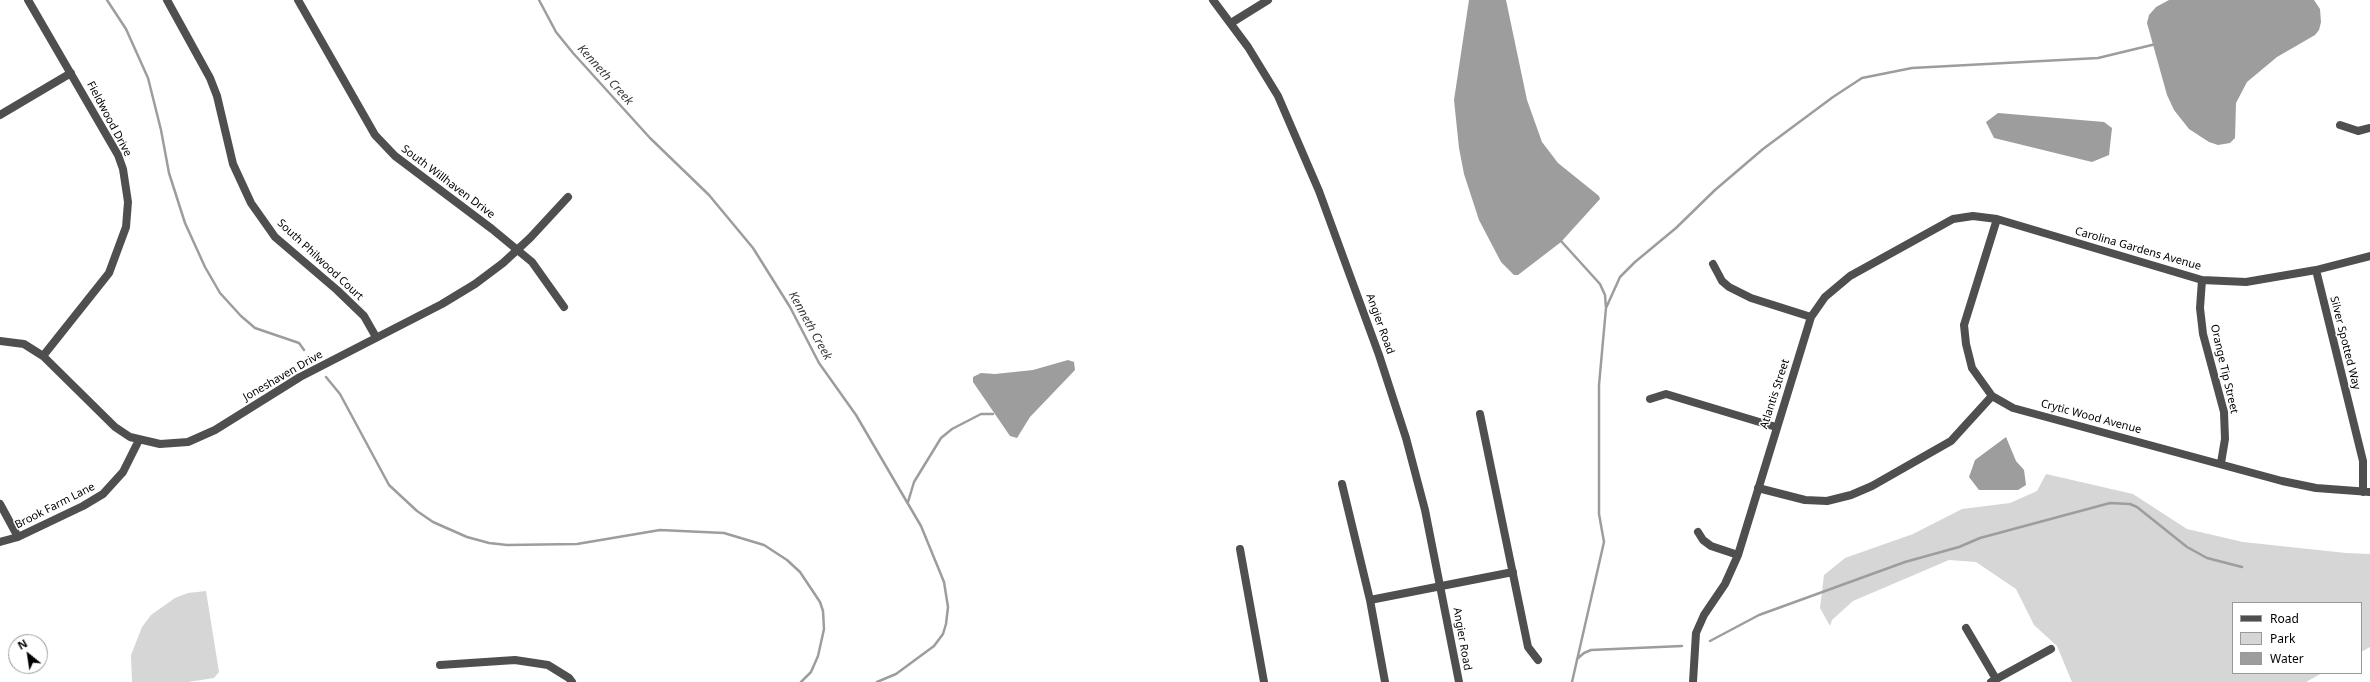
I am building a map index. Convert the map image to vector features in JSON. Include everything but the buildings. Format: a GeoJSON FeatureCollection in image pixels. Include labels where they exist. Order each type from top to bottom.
{"type":"FeatureCollection","features":[{"type":"Feature","properties":{"kind":"street","name":"Fieldwood Drive"},"geometry":{"type":"LineString","coordinates":[[28,0],[118,155],[123,169],[128,202],[126,227],[109,273],[43,356]]}},
{"type":"Feature","properties":{"kind":"street","name":"South Philwood Court"},"geometry":{"type":"LineString","coordinates":[[167,0],[210,78],[217,96],[232,164],[251,203],[275,237],[337,290],[364,316],[376,338]]}},
{"type":"Feature","properties":{"kind":"street","name":"South Willhaven Drive"},"geometry":{"type":"LineString","coordinates":[[298,0],[375,135],[395,156],[532,262],[564,307]]}},
{"type":"Feature","properties":{"kind":"street","name":"Angier Road"},"geometry":{"type":"LineString","coordinates":[[1213,0],[1231,23],[1268,78],[1278,96],[1329,219],[1379,355],[1406,438],[1427,517],[1459,682]]}},
{"type":"Feature","properties":{"kind":"street"},"geometry":{"type":"LineString","coordinates":[[1231,23],[1268,0]]}},
{"type":"Feature","properties":{"kind":"street"},"geometry":{"type":"LineString","coordinates":[[0,114],[71,74]]}},
{"type":"Feature","properties":{"kind":"street"},"geometry":{"type":"LineString","coordinates":[[2340,125],[2358,131],[2370,128]]}},
{"type":"Feature","properties":{"kind":"street","name":"Joneshaven Drive"},"geometry":{"type":"LineString","coordinates":[[0,341],[24,344],[43,356],[115,427],[130,437],[160,444],[174,444],[202,436],[300,377],[442,304],[475,284],[503,263],[530,238],[568,197]]}},
{"type":"Feature","properties":{"kind":"street","name":"Atlantis Street"},"geometry":{"type":"LineString","coordinates":[[1692,682],[1696,633],[1704,615],[1725,584],[1738,555],[1776,427],[1811,317],[1825,297],[1850,276],[1953,219],[1973,216],[1996,219]]}},
{"type":"Feature","properties":{"kind":"street","name":"Carolina Gardens Avenue"},"geometry":{"type":"LineString","coordinates":[[1996,219],[2202,280],[2246,282],[2316,270],[2370,256]]}},
{"type":"Feature","properties":{"kind":"street","name":"Crytic Wood Avenue"},"geometry":{"type":"LineString","coordinates":[[1996,219],[1964,325],[1966,344],[1972,368],[1992,396],[2013,408],[2316,488],[2366,492]]}},
{"type":"Feature","properties":{"kind":"street"},"geometry":{"type":"LineString","coordinates":[[1713,264],[1722,281],[1729,287],[1751,298],[1811,317]]}},
{"type":"Feature","properties":{"kind":"street","name":"Silver Spotted Way"},"geometry":{"type":"LineString","coordinates":[[2316,270],[2363,461],[2366,492]]}},
{"type":"Feature","properties":{"kind":"street","name":"Orange Tip Street"},"geometry":{"type":"LineString","coordinates":[[2202,280],[2200,308],[2204,334],[2224,412],[2225,439],[2221,463]]}},
{"type":"Feature","properties":{"kind":"street"},"geometry":{"type":"LineString","coordinates":[[1650,398],[1666,394],[1776,427]]}},
{"type":"Feature","properties":{"kind":"street"},"geometry":{"type":"LineString","coordinates":[[1758,488],[1805,500],[1827,501],[1852,495],[1872,486],[1950,441],[1992,396]]}},
{"type":"Feature","properties":{"kind":"street"},"geometry":{"type":"LineString","coordinates":[[1480,414],[1528,647],[1538,660]]}},
{"type":"Feature","properties":{"kind":"street","name":"Brook Farm Lane"},"geometry":{"type":"LineString","coordinates":[[0,542],[18,537],[83,506],[104,494],[123,472],[139,440]]}},
{"type":"Feature","properties":{"kind":"street"},"geometry":{"type":"LineString","coordinates":[[1342,484],[1370,600],[1385,682]]}},
{"type":"Feature","properties":{"kind":"street"},"geometry":{"type":"LineString","coordinates":[[0,504],[18,537]]}},
{"type":"Feature","properties":{"kind":"street"},"geometry":{"type":"LineString","coordinates":[[1698,532],[1703,540],[1711,546],[1738,555]]}},
{"type":"Feature","properties":{"kind":"street"},"geometry":{"type":"LineString","coordinates":[[1240,549],[1264,682]]}},
{"type":"Feature","properties":{"kind":"street"},"geometry":{"type":"LineString","coordinates":[[1370,600],[1513,572]]}},
{"type":"Feature","properties":{"kind":"street"},"geometry":{"type":"LineString","coordinates":[[1966,628],[1994,681],[2051,649]]}},
{"type":"Feature","properties":{"kind":"street"},"geometry":{"type":"LineString","coordinates":[[440,665],[516,660],[548,665],[569,678],[572,682]]}},
{"type":"Feature","properties":{"kind":"green space"},"geometry":{"type":"Polygon","coordinates":[[[2046,474],[2133,494],[2187,529],[2243,542],[2346,553],[2370,554],[2370,647],[2362,651],[2362,602],[2232,602],[2232,674],[2320,674],[2306,682],[2072,682],[2057,646],[2034,625],[2016,589],[1976,562],[1949,560],[1853,601],[1832,620],[1830,626],[1820,608],[1824,575],[1845,558],[1913,534],[1962,509],[2010,503],[2037,491],[2046,474]]]}},
{"type":"Feature","properties":{"kind":"green space"},"geometry":{"type":"Polygon","coordinates":[[[206,591],[219,672],[214,678],[188,682],[132,682],[131,655],[142,627],[151,615],[175,598],[188,593],[206,591]]]}},
{"type":"Feature","properties":{"kind":"water"},"geometry":{"type":"Polygon","coordinates":[[[1469,0],[1506,0],[1527,100],[1542,142],[1558,163],[1599,196],[1600,199],[1561,242],[1518,275],[1514,275],[1501,262],[1479,220],[1464,174],[1459,148],[1454,100],[1469,0]]]}},
{"type":"Feature","properties":{"kind":"water"},"geometry":{"type":"Polygon","coordinates":[[[2169,0],[2314,0],[2320,9],[2321,22],[2319,30],[2315,35],[2277,57],[2247,82],[2236,103],[2235,138],[2230,143],[2218,145],[2209,142],[2189,129],[2174,110],[2167,95],[2147,23],[2149,15],[2156,7],[2169,0]]]}},
{"type":"Feature","properties":{"kind":"water"},"geometry":{"type":"Polygon","coordinates":[[[1998,113],[2104,122],[2112,128],[2109,155],[2092,162],[1994,138],[1986,122],[1998,113]]]}},
{"type":"Feature","properties":{"kind":"water"},"geometry":{"type":"Polygon","coordinates":[[[1068,360],[1074,362],[1075,370],[1030,417],[1017,438],[1010,436],[973,382],[973,377],[981,373],[995,374],[1033,370],[1068,360]]]}},
{"type":"Feature","properties":{"kind":"water"},"geometry":{"type":"Polygon","coordinates":[[[2006,437],[2016,461],[2024,470],[2026,485],[2018,490],[1979,490],[1969,477],[1975,460],[2006,437]]]}},
{"type":"Feature","properties":{"kind":"waterway"},"geometry":{"type":"LineString","coordinates":[[107,0],[126,29],[148,78],[161,130],[169,173],[185,223],[205,267],[220,293],[241,316],[255,328],[299,343],[304,350]]}},
{"type":"Feature","properties":{"kind":"waterway","name":"Kenneth Creek"},"geometry":{"type":"LineString","coordinates":[[539,0],[556,32],[573,53],[650,138],[709,195],[753,248],[790,307],[819,363],[856,415],[921,526],[944,582],[948,607],[946,624],[943,634],[934,646],[896,674],[877,682]]}},
{"type":"Feature","properties":{"kind":"waterway"},"geometry":{"type":"LineString","coordinates":[[1606,308],[1620,277],[1635,262],[1676,228],[1715,190],[1763,149],[1833,97],[1862,78],[1912,68],[2098,58],[2156,44]]}},
{"type":"Feature","properties":{"kind":"waterway"},"geometry":{"type":"LineString","coordinates":[[1561,241],[1600,284],[1605,295],[1606,308],[1599,385],[1599,514],[1604,542],[1572,682]]}},
{"type":"Feature","properties":{"kind":"waterway"},"geometry":{"type":"LineString","coordinates":[[326,377],[340,394],[389,485],[417,511],[433,522],[467,537],[489,543],[507,545],[577,544],[660,530],[724,533],[764,545],[787,560],[800,572],[820,602],[823,611],[824,629],[818,656],[811,672],[801,682]]}},
{"type":"Feature","properties":{"kind":"waterway"},"geometry":{"type":"LineString","coordinates":[[908,502],[914,482],[941,438],[952,429],[981,414],[993,414]]}},
{"type":"Feature","properties":{"kind":"waterway"},"geometry":{"type":"LineString","coordinates":[[1710,641],[1759,615],[1905,562],[1959,547],[1980,538],[2110,503],[2130,504],[2137,507],[2187,547],[2207,558],[2242,567]]}},
{"type":"Feature","properties":{"kind":"waterway"},"geometry":{"type":"LineString","coordinates":[[1577,659],[1584,653],[1591,650],[1682,646]]}}]}
